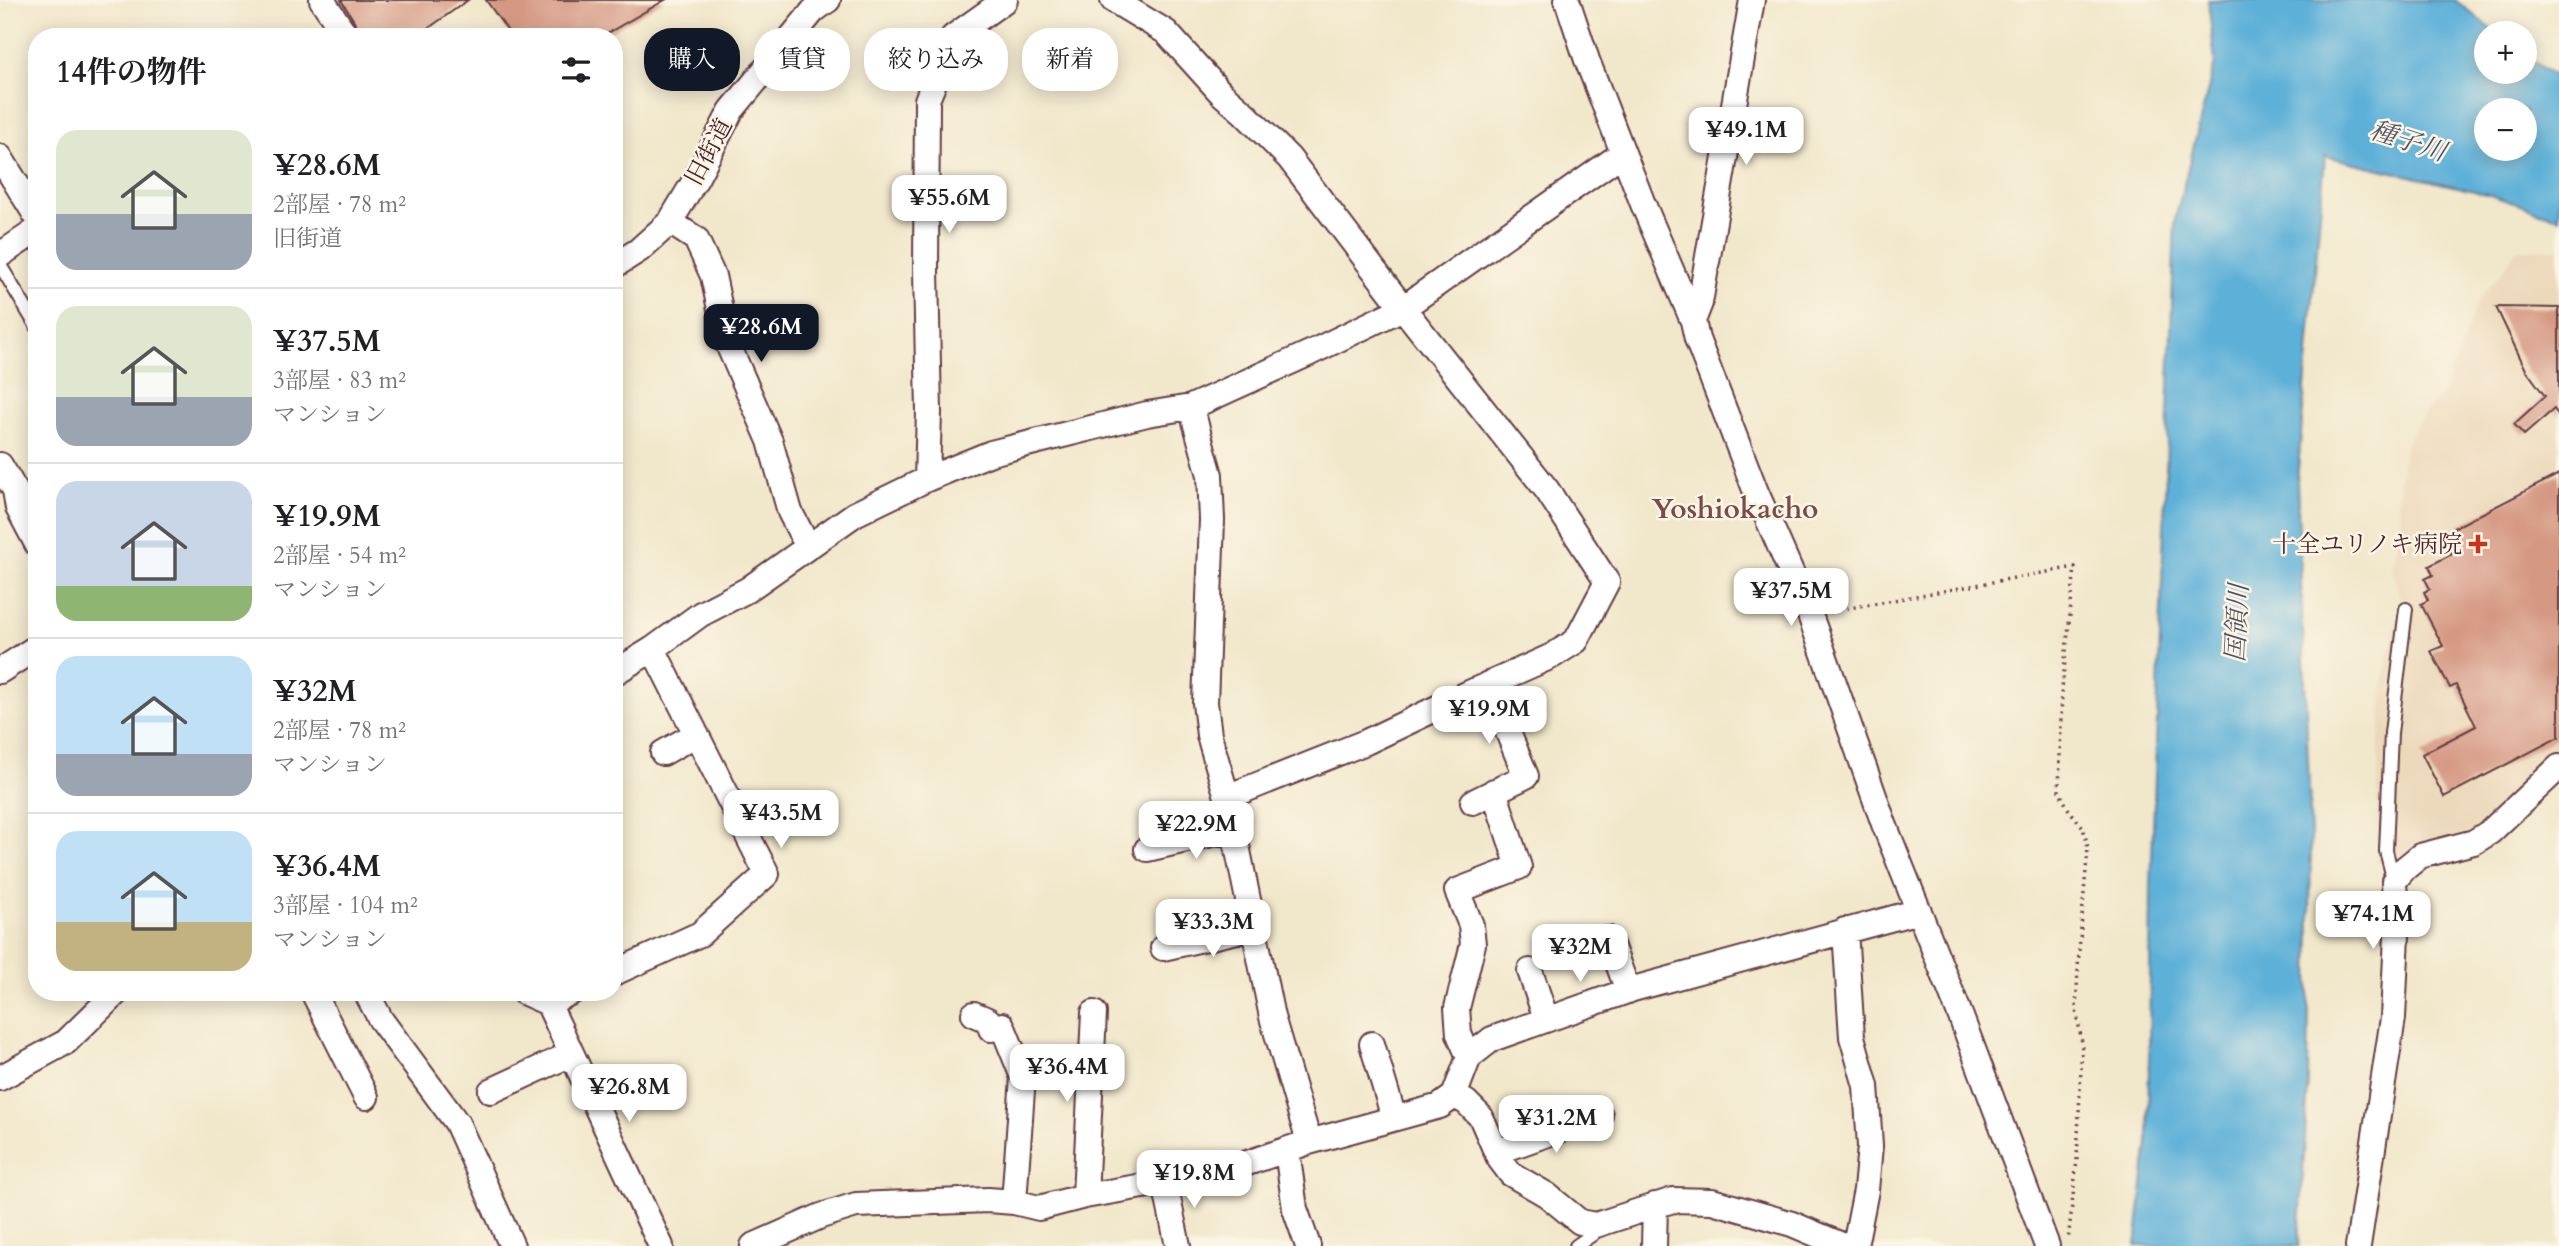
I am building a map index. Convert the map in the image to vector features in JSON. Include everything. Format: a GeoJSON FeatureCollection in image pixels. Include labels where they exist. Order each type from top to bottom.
{"type":"FeatureCollection","features":[{"type":"Feature","properties":{"kind":"street"},"geometry":{"type":"LineString","coordinates":[[322,0],[341,28]]}},
{"type":"Feature","properties":{"kind":"street","name":"旧街道"},"geometry":{"type":"LineString","coordinates":[[623,260],[639,250],[670,222],[731,111],[813,11],[828,0]]}},
{"type":"Feature","properties":{"kind":"street"},"geometry":{"type":"LineString","coordinates":[[927,480],[927,100],[953,37],[1005,0]]}},
{"type":"Feature","properties":{"kind":"street"},"geometry":{"type":"LineString","coordinates":[[1113,0],[1166,32],[1222,94],[1289,158],[1547,490],[1607,582],[1576,642],[1552,656],[1366,742],[1227,797]]}},
{"type":"Feature","properties":{"kind":"street"},"geometry":{"type":"LineString","coordinates":[[1567,0],[1623,153],[1693,321],[1697,339],[1756,492],[1810,615],[1884,824],[2005,1130],[2047,1246]]}},
{"type":"Feature","properties":{"kind":"street"},"geometry":{"type":"LineString","coordinates":[[1693,321],[1700,303],[1752,0]]}},
{"type":"Feature","properties":{"kind":"street"},"geometry":{"type":"LineString","coordinates":[[623,668],[701,614],[747,590],[855,514],[927,480],[991,453],[1147,414],[1191,407],[1403,308],[1623,153]]}},
{"type":"Feature","properties":{"kind":"street"},"geometry":{"type":"LineString","coordinates":[[0,157],[28,202]]}},
{"type":"Feature","properties":{"kind":"street"},"geometry":{"type":"LineString","coordinates":[[670,222],[696,239],[713,276],[727,342],[770,441],[790,512],[808,547]]}},
{"type":"Feature","properties":{"kind":"street"},"geometry":{"type":"LineString","coordinates":[[0,255],[28,236]]}},
{"type":"Feature","properties":{"kind":"street"},"geometry":{"type":"LineString","coordinates":[[1191,407],[1210,475],[1212,520],[1205,703],[1209,735],[1234,829],[1298,1146],[1295,1209],[1308,1246]]}},
{"type":"Feature","properties":{"kind":"street"},"geometry":{"type":"LineString","coordinates":[[0,465],[15,490],[18,508],[28,512]]}},
{"type":"Feature","properties":{"kind":"street"},"geometry":{"type":"LineString","coordinates":[[623,969],[700,934],[767,874],[653,649]]}},
{"type":"Feature","properties":{"kind":"street"},"geometry":{"type":"LineString","coordinates":[[0,671],[28,653]]}},
{"type":"Feature","properties":{"kind":"street"},"geometry":{"type":"LineString","coordinates":[[1469,1057],[1459,1034],[1457,1008],[1473,944],[1471,925],[1457,891],[1519,867],[1484,796],[1526,776],[1488,684]]}},
{"type":"Feature","properties":{"kind":"street"},"geometry":{"type":"LineString","coordinates":[[663,752],[696,734]]}},
{"type":"Feature","properties":{"kind":"street"},"geometry":{"type":"LineString","coordinates":[[2358,1246],[2393,1018],[2397,936],[2395,881],[2404,869],[2420,856],[2474,842],[2490,832],[2559,767]]}},
{"type":"Feature","properties":{"kind":"street"},"geometry":{"type":"LineString","coordinates":[[1147,849],[1234,829]]}},
{"type":"Feature","properties":{"kind":"street"},"geometry":{"type":"LineString","coordinates":[[753,1246],[821,1216],[856,1205],[988,1200],[1039,1208],[1085,1196],[1218,1173],[1298,1146],[1440,1105],[1454,1096],[1469,1057],[1492,1039],[1628,991],[1919,911]]}},
{"type":"Feature","properties":{"kind":"street"},"geometry":{"type":"LineString","coordinates":[[1163,948],[1254,927]]}},
{"type":"Feature","properties":{"kind":"street"},"geometry":{"type":"LineString","coordinates":[[1845,930],[1853,1037],[1866,1086],[1870,1146],[1866,1190],[1855,1246]]}},
{"type":"Feature","properties":{"kind":"street"},"geometry":{"type":"LineString","coordinates":[[1609,939],[1628,991]]}},
{"type":"Feature","properties":{"kind":"street"},"geometry":{"type":"LineString","coordinates":[[1530,971],[1546,1019]]}},
{"type":"Feature","properties":{"kind":"street"},"geometry":{"type":"LineString","coordinates":[[0,1078],[66,1042],[108,1001]]}},
{"type":"Feature","properties":{"kind":"street"},"geometry":{"type":"LineString","coordinates":[[318,1001],[366,1097]]}},
{"type":"Feature","properties":{"kind":"street"},"geometry":{"type":"LineString","coordinates":[[371,1001],[381,1020],[457,1123],[512,1246]]}},
{"type":"Feature","properties":{"kind":"street"},"geometry":{"type":"LineString","coordinates":[[543,1001],[548,1003],[661,1246]]}},
{"type":"Feature","properties":{"kind":"street"},"geometry":{"type":"LineString","coordinates":[[548,1003],[552,1001]]}},
{"type":"Feature","properties":{"kind":"street"},"geometry":{"type":"LineString","coordinates":[[1085,1196],[1094,1013]]}},
{"type":"Feature","properties":{"kind":"street"},"geometry":{"type":"LineString","coordinates":[[974,1014],[988,1020],[991,1029],[1002,1025],[1023,1077],[1014,1202]]}},
{"type":"Feature","properties":{"kind":"street"},"geometry":{"type":"LineString","coordinates":[[1372,1044],[1394,1118]]}},
{"type":"Feature","properties":{"kind":"street"},"geometry":{"type":"LineString","coordinates":[[491,1091],[571,1054]]}},
{"type":"Feature","properties":{"kind":"street"},"geometry":{"type":"LineString","coordinates":[[1454,1096],[1466,1102],[1481,1117],[1497,1152],[1511,1174],[1546,1195],[1580,1222],[1596,1225],[1673,1200],[1712,1201],[1792,1224],[1844,1246]]}},
{"type":"Feature","properties":{"kind":"street"},"geometry":{"type":"LineString","coordinates":[[1497,1152],[1600,1115]]}},
{"type":"Feature","properties":{"kind":"street"},"geometry":{"type":"LineString","coordinates":[[1165,1184],[1178,1246]]}},
{"type":"Feature","properties":{"kind":"street"},"geometry":{"type":"LineString","coordinates":[[1654,1246],[1655,1205]]}},
{"type":"Feature","properties":{"kind":"lane"},"geometry":{"type":"LineString","coordinates":[[0,265],[28,312]]}},
{"type":"Feature","properties":{"kind":"lane"},"geometry":{"type":"LineString","coordinates":[[2395,881],[2386,851],[2386,838],[2391,733],[2406,609]]}},
{"type":"Feature","properties":{"kind":"lane"},"geometry":{"type":"LineString","coordinates":[[1576,1246],[1592,1234],[1596,1225]]}},
{"type":"Feature","properties":{"kind":"path"},"geometry":{"type":"LineString","coordinates":[[1810,615],[2075,567],[2062,689],[2059,791],[2083,827],[2088,848],[2078,950],[2076,1010],[2082,1042],[2077,1160],[2070,1237],[2066,1246]]}},
{"type":"Feature","properties":{"kind":"shaded area","name":"十全ユリノキ病院"},"geometry":{"type":"Polygon","coordinates":[[[2518,249],[2559,249],[2559,756],[2481,829],[2377,861],[2379,739],[2384,679],[2401,603],[2392,566],[2401,521],[2398,500],[2405,444],[2425,413],[2442,395],[2480,297],[2518,249]]]}},
{"type":"Feature","properties":{"kind":"water"},"geometry":{"type":"Polygon","coordinates":[[[2208,0],[2455,0],[2481,21],[2474,21],[2474,84],[2537,84],[2537,64],[2559,80],[2559,218],[2487,194],[2325,156],[2297,481],[2311,836],[2308,1082],[2299,1246],[2136,1246],[2148,1141],[2151,886],[2175,220],[2215,62],[2208,0]]]}},
{"type":"Feature","properties":{"kind":"building"},"geometry":{"type":"Polygon","coordinates":[[[341,0],[468,0],[429,28],[358,28],[341,0]]]}},
{"type":"Feature","properties":{"kind":"building"},"geometry":{"type":"Polygon","coordinates":[[[486,0],[665,0],[617,28],[506,28],[486,0]]]}},
{"type":"Feature","properties":{"kind":"building"},"geometry":{"type":"Polygon","coordinates":[[[2496,307],[2559,308],[2559,416],[2554,409],[2524,435],[2514,424],[2545,396],[2526,370],[2496,307]]]}},
{"type":"Feature","properties":{"kind":"building"},"geometry":{"type":"Polygon","coordinates":[[[2559,474],[2559,737],[2444,797],[2422,754],[2476,726],[2456,685],[2450,688],[2431,651],[2443,646],[2421,604],[2428,600],[2424,592],[2430,589],[2425,579],[2433,575],[2429,566],[2452,554],[2442,534],[2559,474]]]}},
{"type":"Feature","properties":{"kind":"place","name":"十全ユリノキ病院"},"geometry":{"type":"Point","coordinates":[2478,544]}},
{"type":"Feature","properties":{"kind":"district","name":"Yoshiokacho"},"geometry":{"type":"Point","coordinates":[1735,509]}},
{"type":"Feature","properties":{"kind":"water label","name":"種子川"},"geometry":{"type":"Point","coordinates":[2408,141]}},
{"type":"Feature","properties":{"kind":"water label","name":"国領川"},"geometry":{"type":"Point","coordinates":[2237,623]}}]}
